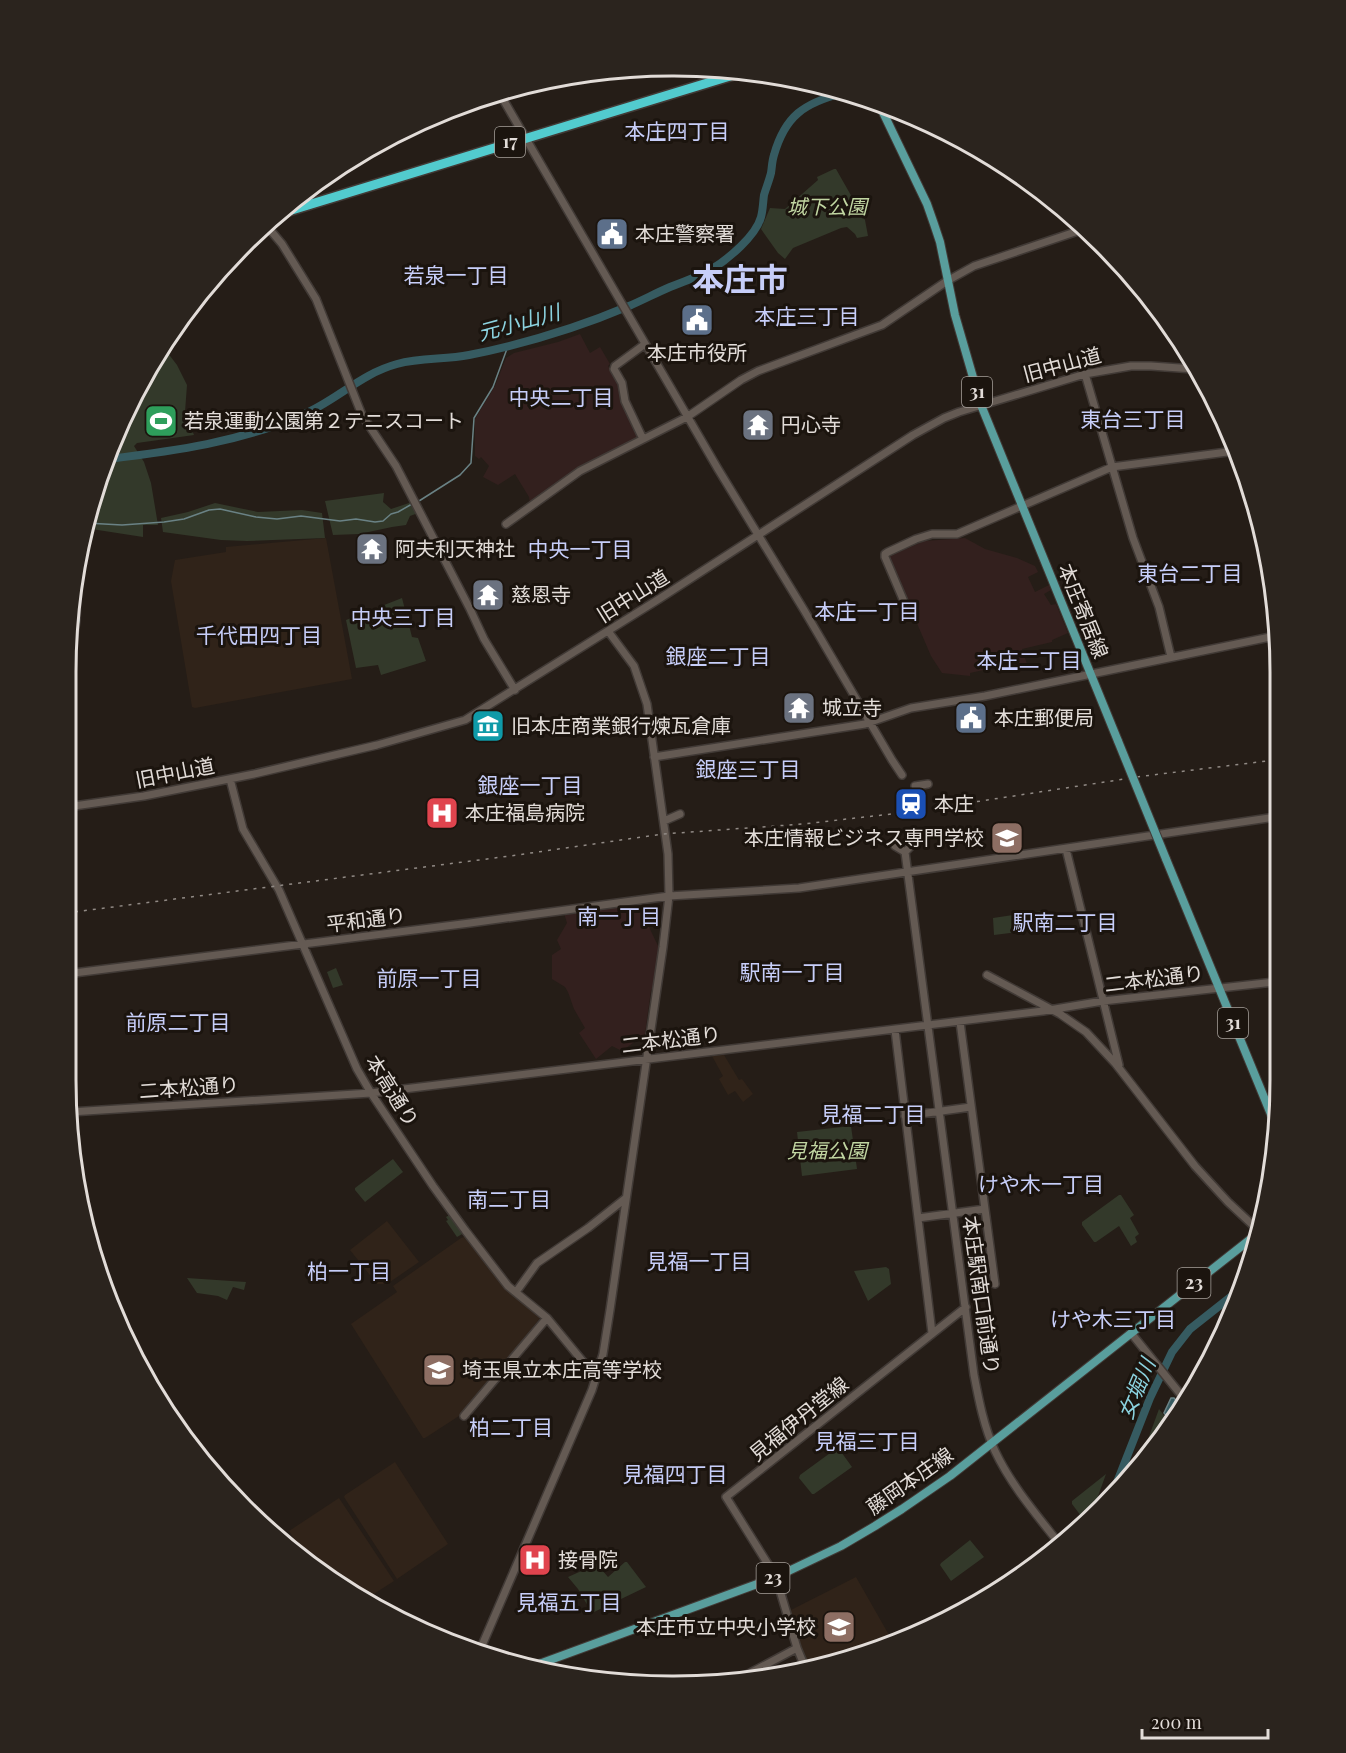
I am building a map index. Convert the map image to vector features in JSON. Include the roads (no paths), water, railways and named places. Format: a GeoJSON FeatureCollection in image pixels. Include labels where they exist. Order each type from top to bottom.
{"type":"FeatureCollection","features":[{"type":"Feature","properties":{"kind":"highway","name":"17"},"geometry":{"type":"LineString","coordinates":[[302,207],[720,79]]}},
{"type":"Feature","properties":{"kind":"main road","name":"本庄寄居線"},"geometry":{"type":"LineString","coordinates":[[885,116],[927,204],[940,242],[947,281],[981,405],[1269,1108]]}},
{"type":"Feature","properties":{"kind":"main road","name":"藤岡本庄線"},"geometry":{"type":"LineString","coordinates":[[546,1662],[776,1577],[841,1546],[884,1521],[950,1476],[1247,1241]]}},
{"type":"Feature","properties":{"kind":"street"},"geometry":{"type":"LineString","coordinates":[[504,101],[687,417],[804,610],[899,776]]}},
{"type":"Feature","properties":{"kind":"street"},"geometry":{"type":"LineString","coordinates":[[272,232],[285,248],[316,299],[362,415],[396,466],[484,639],[515,690]]}},
{"type":"Feature","properties":{"kind":"street"},"geometry":{"type":"LineString","coordinates":[[506,524],[580,471],[687,417],[758,371],[882,325],[947,281],[974,266],[1074,232]]}},
{"type":"Feature","properties":{"kind":"street"},"geometry":{"type":"LineString","coordinates":[[644,440],[625,401],[624,387],[614,367],[645,344]]}},
{"type":"Feature","properties":{"kind":"street","name":"旧中山道"},"geometry":{"type":"LineString","coordinates":[[76,806],[144,796],[230,779],[346,753],[454,724],[481,712],[930,425],[959,412],[1085,374],[1131,366],[1186,368]]}},
{"type":"Feature","properties":{"kind":"street"},"geometry":{"type":"LineString","coordinates":[[1085,374],[1133,538],[1159,606],[1171,657]]}},
{"type":"Feature","properties":{"kind":"street"},"geometry":{"type":"LineString","coordinates":[[908,611],[885,554],[932,534],[957,534],[1112,467],[1227,452]]}},
{"type":"Feature","properties":{"kind":"street"},"geometry":{"type":"LineString","coordinates":[[482,1645],[597,1376],[606,1340],[669,896],[669,864],[664,817],[645,697],[634,666],[608,631]]}},
{"type":"Feature","properties":{"kind":"street"},"geometry":{"type":"LineString","coordinates":[[654,757],[870,723],[910,708],[985,696],[1268,637]]}},
{"type":"Feature","properties":{"kind":"street","name":"本高通り"},"geometry":{"type":"LineString","coordinates":[[230,779],[243,829],[279,890],[357,1069],[371,1093],[465,1230],[508,1286],[547,1318],[597,1376]]}},
{"type":"Feature","properties":{"kind":"street"},"geometry":{"type":"LineString","coordinates":[[915,786],[928,784]]}},
{"type":"Feature","properties":{"kind":"street"},"geometry":{"type":"LineString","coordinates":[[664,817],[680,814]]}},
{"type":"Feature","properties":{"kind":"street","name":"平和通り"},"geometry":{"type":"LineString","coordinates":[[76,973],[669,896],[799,888],[1270,819]]}},
{"type":"Feature","properties":{"kind":"street"},"geometry":{"type":"LineString","coordinates":[[895,846],[905,852],[913,842]]}},
{"type":"Feature","properties":{"kind":"street"},"geometry":{"type":"LineString","coordinates":[[1066,849],[1120,1069]]}},
{"type":"Feature","properties":{"kind":"street","name":"本庄駅南口前通り"},"geometry":{"type":"LineString","coordinates":[[905,852],[974,1375],[980,1404],[1001,1463],[1017,1489],[1055,1538]]}},
{"type":"Feature","properties":{"kind":"street"},"geometry":{"type":"LineString","coordinates":[[987,975],[1060,1014],[1086,1032],[1120,1069],[1195,1166],[1251,1225]]}},
{"type":"Feature","properties":{"kind":"street","name":"二本松通り"},"geometry":{"type":"LineString","coordinates":[[78,1112],[371,1093],[647,1058],[929,1026],[1103,1001],[1270,983]]}},
{"type":"Feature","properties":{"kind":"street"},"geometry":{"type":"LineString","coordinates":[[960,1022],[996,1284]]}},
{"type":"Feature","properties":{"kind":"street"},"geometry":{"type":"LineString","coordinates":[[895,1030],[933,1333]]}},
{"type":"Feature","properties":{"kind":"street"},"geometry":{"type":"LineString","coordinates":[[905,1116],[971,1107]]}},
{"type":"Feature","properties":{"kind":"street"},"geometry":{"type":"LineString","coordinates":[[516,1292],[537,1263],[588,1228],[626,1198]]}},
{"type":"Feature","properties":{"kind":"street"},"geometry":{"type":"LineString","coordinates":[[918,1218],[985,1209]]}},
{"type":"Feature","properties":{"kind":"street","name":"見福伊丹堂線"},"geometry":{"type":"LineString","coordinates":[[776,1577],[726,1497],[966,1307]]}},
{"type":"Feature","properties":{"kind":"street"},"geometry":{"type":"LineString","coordinates":[[464,1416],[547,1318]]}},
{"type":"Feature","properties":{"kind":"street"},"geometry":{"type":"LineString","coordinates":[[1131,1333],[1180,1394]]}},
{"type":"Feature","properties":{"kind":"street"},"geometry":{"type":"LineString","coordinates":[[776,1577],[803,1662]]}},
{"type":"Feature","properties":{"kind":"street"},"geometry":{"type":"LineString","coordinates":[[755,1670],[797,1648]]}},
{"type":"Feature","properties":{"kind":"water"},"geometry":{"type":"Polygon","coordinates":[[[1171,1398],[1174,1398],[1176,1400],[1169,1411],[1166,1415],[1164,1413],[1171,1398]]]}},
{"type":"Feature","properties":{"kind":"waterway","name":"元小山川"},"geometry":{"type":"LineString","coordinates":[[117,458],[182,449],[255,432],[302,415],[384,368],[415,360],[469,355],[550,335],[634,304],[707,272],[741,246],[758,224],[774,155],[790,121],[807,107],[828,97]]}},
{"type":"Feature","properties":{"kind":"waterway"},"geometry":{"type":"LineString","coordinates":[[419,501],[460,475],[471,463],[474,418],[493,387],[508,346]]}},
{"type":"Feature","properties":{"kind":"waterway"},"geometry":{"type":"LineString","coordinates":[[96,524],[122,525],[164,522],[220,509],[277,519],[301,516],[340,521],[356,519],[375,522],[383,521],[391,514],[412,504]]}},
{"type":"Feature","properties":{"kind":"waterway","name":"女堀川"},"geometry":{"type":"LineString","coordinates":[[1120,1474],[1150,1398],[1172,1352],[1190,1329],[1227,1300]]}},
{"type":"Feature","properties":{"kind":"railway"},"geometry":{"type":"LineString","coordinates":[[76,912],[663,834],[803,824],[909,812],[1144,776],[1270,761]]}},
{"type":"Feature","properties":{"kind":"place","name":"本庄警察署"},"geometry":{"type":"Point","coordinates":[612,234]}},
{"type":"Feature","properties":{"kind":"place","name":"本庄市役所"},"geometry":{"type":"Point","coordinates":[697,320]}},
{"type":"Feature","properties":{"kind":"place","name":"若泉運動公園第２テニスコート"},"geometry":{"type":"Point","coordinates":[161,421]}},
{"type":"Feature","properties":{"kind":"place","name":"円心寺"},"geometry":{"type":"Point","coordinates":[758,425]}},
{"type":"Feature","properties":{"kind":"place","name":"阿夫利天神社"},"geometry":{"type":"Point","coordinates":[372,549]}},
{"type":"Feature","properties":{"kind":"place","name":"慈恩寺"},"geometry":{"type":"Point","coordinates":[488,595]}},
{"type":"Feature","properties":{"kind":"place","name":"城立寺"},"geometry":{"type":"Point","coordinates":[799,708]}},
{"type":"Feature","properties":{"kind":"place","name":"本庄郵便局"},"geometry":{"type":"Point","coordinates":[971,718]}},
{"type":"Feature","properties":{"kind":"place","name":"旧本庄商業銀行煉瓦倉庫"},"geometry":{"type":"Point","coordinates":[488,726]}},
{"type":"Feature","properties":{"kind":"place","name":"本庄"},"geometry":{"type":"Point","coordinates":[911,804]}},
{"type":"Feature","properties":{"kind":"place","name":"本庄福島病院"},"geometry":{"type":"Point","coordinates":[442,813]}},
{"type":"Feature","properties":{"kind":"place","name":"本庄情報ビジネス専門学校"},"geometry":{"type":"Point","coordinates":[1007,838]}},
{"type":"Feature","properties":{"kind":"place","name":"埼玉県立本庄高等学校"},"geometry":{"type":"Point","coordinates":[439,1370]}},
{"type":"Feature","properties":{"kind":"place","name":"接骨院"},"geometry":{"type":"Point","coordinates":[535,1560]}},
{"type":"Feature","properties":{"kind":"place","name":"本庄市立中央小学校"},"geometry":{"type":"Point","coordinates":[839,1627]}},
{"type":"Feature","properties":{"kind":"district","name":"本庄四丁目"},"geometry":{"type":"Point","coordinates":[677,132]}},
{"type":"Feature","properties":{"kind":"district","name":"若泉一丁目"},"geometry":{"type":"Point","coordinates":[456,276]}},
{"type":"Feature","properties":{"kind":"district","name":"本庄市"},"geometry":{"type":"Point","coordinates":[740,280]}},
{"type":"Feature","properties":{"kind":"district","name":"本庄三丁目"},"geometry":{"type":"Point","coordinates":[807,317]}},
{"type":"Feature","properties":{"kind":"district","name":"中央二丁目"},"geometry":{"type":"Point","coordinates":[561,398]}},
{"type":"Feature","properties":{"kind":"district","name":"東台三丁目"},"geometry":{"type":"Point","coordinates":[1133,420]}},
{"type":"Feature","properties":{"kind":"district","name":"中央一丁目"},"geometry":{"type":"Point","coordinates":[580,550]}},
{"type":"Feature","properties":{"kind":"district","name":"東台二丁目"},"geometry":{"type":"Point","coordinates":[1190,574]}},
{"type":"Feature","properties":{"kind":"district","name":"本庄一丁目"},"geometry":{"type":"Point","coordinates":[867,612]}},
{"type":"Feature","properties":{"kind":"district","name":"中央三丁目"},"geometry":{"type":"Point","coordinates":[403,618]}},
{"type":"Feature","properties":{"kind":"district","name":"千代田四丁目"},"geometry":{"type":"Point","coordinates":[259,636]}},
{"type":"Feature","properties":{"kind":"district","name":"銀座二丁目"},"geometry":{"type":"Point","coordinates":[718,657]}},
{"type":"Feature","properties":{"kind":"district","name":"本庄二丁目"},"geometry":{"type":"Point","coordinates":[1029,661]}},
{"type":"Feature","properties":{"kind":"district","name":"銀座三丁目"},"geometry":{"type":"Point","coordinates":[748,770]}},
{"type":"Feature","properties":{"kind":"district","name":"銀座一丁目"},"geometry":{"type":"Point","coordinates":[530,786]}},
{"type":"Feature","properties":{"kind":"district","name":"南一丁目"},"geometry":{"type":"Point","coordinates":[619,917]}},
{"type":"Feature","properties":{"kind":"district","name":"駅南二丁目"},"geometry":{"type":"Point","coordinates":[1065,923]}},
{"type":"Feature","properties":{"kind":"district","name":"駅南一丁目"},"geometry":{"type":"Point","coordinates":[792,973]}},
{"type":"Feature","properties":{"kind":"district","name":"前原一丁目"},"geometry":{"type":"Point","coordinates":[429,979]}},
{"type":"Feature","properties":{"kind":"district","name":"前原二丁目"},"geometry":{"type":"Point","coordinates":[178,1023]}},
{"type":"Feature","properties":{"kind":"district","name":"見福二丁目"},"geometry":{"type":"Point","coordinates":[873,1115]}},
{"type":"Feature","properties":{"kind":"district","name":"けや木一丁目"},"geometry":{"type":"Point","coordinates":[1041,1185]}},
{"type":"Feature","properties":{"kind":"district","name":"南二丁目"},"geometry":{"type":"Point","coordinates":[509,1200]}},
{"type":"Feature","properties":{"kind":"district","name":"見福一丁目"},"geometry":{"type":"Point","coordinates":[699,1262]}},
{"type":"Feature","properties":{"kind":"district","name":"柏一丁目"},"geometry":{"type":"Point","coordinates":[349,1272]}},
{"type":"Feature","properties":{"kind":"district","name":"けや木三丁目"},"geometry":{"type":"Point","coordinates":[1113,1320]}},
{"type":"Feature","properties":{"kind":"district","name":"柏二丁目"},"geometry":{"type":"Point","coordinates":[511,1428]}},
{"type":"Feature","properties":{"kind":"district","name":"見福三丁目"},"geometry":{"type":"Point","coordinates":[867,1442]}},
{"type":"Feature","properties":{"kind":"district","name":"見福四丁目"},"geometry":{"type":"Point","coordinates":[675,1475]}},
{"type":"Feature","properties":{"kind":"district","name":"見福五丁目"},"geometry":{"type":"Point","coordinates":[569,1603]}},
{"type":"Feature","properties":{"kind":"park label","name":"城下公園"},"geometry":{"type":"Point","coordinates":[827,207]}},
{"type":"Feature","properties":{"kind":"park label","name":"見福公園"},"geometry":{"type":"Point","coordinates":[827,1151]}}]}
